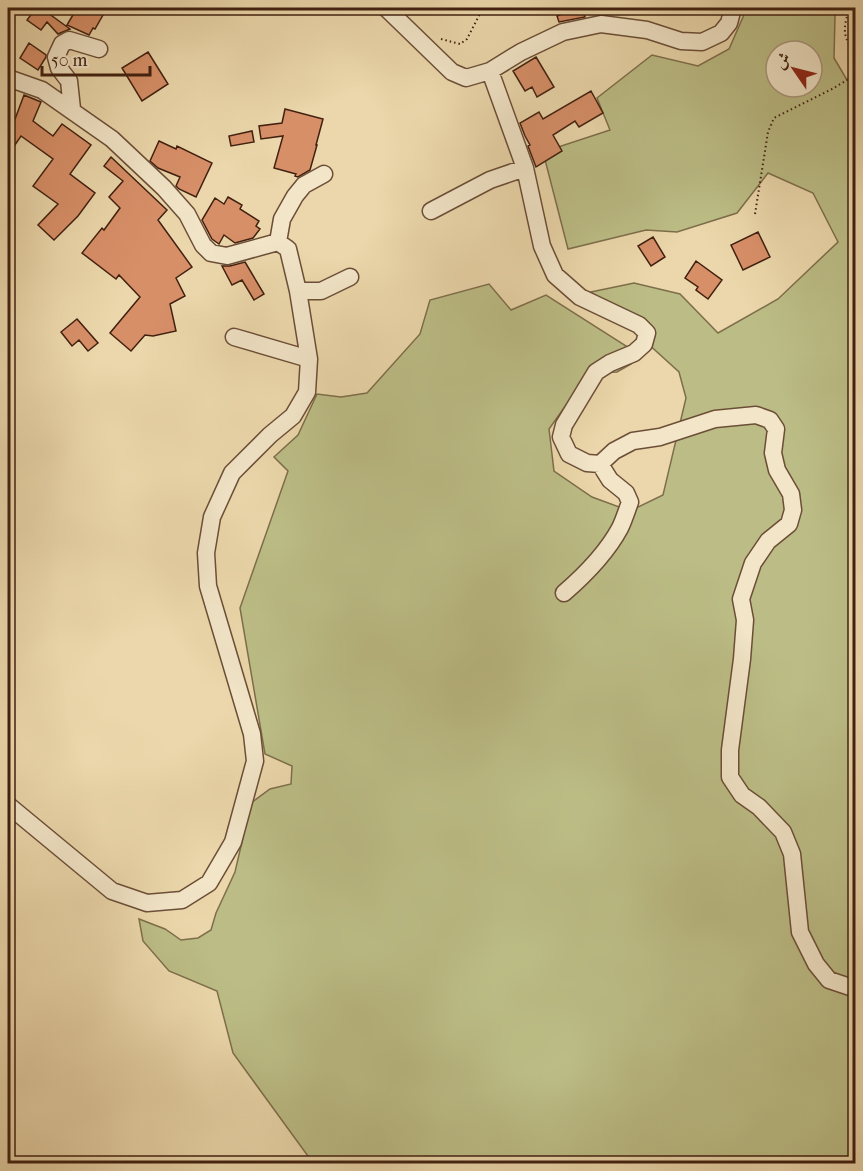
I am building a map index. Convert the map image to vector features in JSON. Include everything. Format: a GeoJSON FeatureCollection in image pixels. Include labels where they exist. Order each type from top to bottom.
{"type":"FeatureCollection","features":[{"type":"Feature","properties":{"kind":"street"},"geometry":{"type":"LineString","coordinates":[[386,8],[452,72],[466,78],[490,71],[521,52],[563,32],[600,24],[647,30],[681,41],[702,42],[722,33],[729,23],[733,8]]}},
{"type":"Feature","properties":{"kind":"street"},"geometry":{"type":"LineString","coordinates":[[72,109],[69,81],[59,68],[56,57],[62,44],[69,40],[99,49]]}},
{"type":"Feature","properties":{"kind":"street"},"geometry":{"type":"LineString","coordinates":[[490,71],[525,168],[543,246],[555,275],[580,297],[639,325],[647,333],[644,344],[634,354],[610,363],[596,372],[564,425],[561,437],[569,454],[587,464],[600,464],[614,451],[633,441],[660,437],[715,419],[756,415],[770,420],[776,429],[773,453],[777,470],[791,494],[794,510],[789,524],[768,542],[753,563],[741,599],[745,620],[744,640],[730,750],[730,777],[742,795],[759,807],[783,832],[792,854],[800,932],[816,964],[829,980],[855,989]]}},
{"type":"Feature","properties":{"kind":"street"},"geometry":{"type":"LineString","coordinates":[[8,78],[42,90],[112,139],[164,188],[187,214],[203,245],[211,253],[227,256],[278,242]]}},
{"type":"Feature","properties":{"kind":"street"},"geometry":{"type":"LineString","coordinates":[[431,211],[490,180],[525,168]]}},
{"type":"Feature","properties":{"kind":"street"},"geometry":{"type":"LineString","coordinates":[[278,242],[282,219],[295,196],[304,185],[324,174]]}},
{"type":"Feature","properties":{"kind":"street"},"geometry":{"type":"LineString","coordinates":[[8,806],[112,891],[147,903],[182,900],[209,883],[233,842],[255,761],[252,734],[208,586],[206,553],[212,517],[232,473],[270,435],[293,416],[307,392],[309,359],[298,291],[288,249],[278,242]]}},
{"type":"Feature","properties":{"kind":"street"},"geometry":{"type":"LineString","coordinates":[[298,291],[321,291],[350,277]]}},
{"type":"Feature","properties":{"kind":"street"},"geometry":{"type":"LineString","coordinates":[[234,337],[309,359]]}},
{"type":"Feature","properties":{"kind":"street"},"geometry":{"type":"LineString","coordinates":[[564,593],[604,554],[621,527],[630,502],[626,493],[610,480],[600,464]]}},
{"type":"Feature","properties":{"kind":"path"},"geometry":{"type":"LineString","coordinates":[[417,39],[440,39],[460,44],[467,39],[483,8]]}},
{"type":"Feature","properties":{"kind":"path"},"geometry":{"type":"LineString","coordinates":[[849,8],[844,28],[846,40],[852,49],[855,48]]}},
{"type":"Feature","properties":{"kind":"path"},"geometry":{"type":"LineString","coordinates":[[755,214],[768,132],[774,118],[832,89],[854,76],[855,71]]}},
{"type":"Feature","properties":{"kind":"green space"},"geometry":{"type":"Polygon","coordinates":[[[745,8],[838,8],[835,16],[834,58],[847,80],[856,76],[855,1163],[313,1163],[233,1053],[217,991],[169,971],[143,941],[139,919],[165,929],[181,940],[198,938],[211,930],[216,913],[235,872],[251,803],[270,789],[291,784],[292,766],[265,754],[240,608],[288,471],[274,457],[298,435],[317,394],[341,397],[367,393],[420,334],[430,300],[489,284],[511,310],[546,295],[634,351],[631,364],[617,372],[593,373],[549,429],[554,471],[592,497],[630,511],[663,495],[686,398],[679,372],[591,292],[634,283],[680,294],[718,333],[778,299],[838,242],[813,193],[768,173],[737,213],[677,232],[646,230],[568,249],[543,152],[610,130],[597,98],[652,55],[698,66],[729,49],[745,8]]]}},
{"type":"Feature","properties":{"kind":"building"},"geometry":{"type":"Polygon","coordinates":[[[36,8],[41,8],[70,29],[58,34],[47,22],[41,30],[27,20],[36,8]]]}},
{"type":"Feature","properties":{"kind":"building"},"geometry":{"type":"Polygon","coordinates":[[[77,8],[107,8],[89,35],[67,25],[77,8]]]}},
{"type":"Feature","properties":{"kind":"building"},"geometry":{"type":"Polygon","coordinates":[[[582,8],[585,17],[559,22],[557,16],[582,8]]]}},
{"type":"Feature","properties":{"kind":"building"},"geometry":{"type":"Polygon","coordinates":[[[29,43],[46,55],[38,70],[20,58],[29,43]]]}},
{"type":"Feature","properties":{"kind":"building"},"geometry":{"type":"Polygon","coordinates":[[[148,52],[168,84],[142,101],[122,68],[148,52]]]}},
{"type":"Feature","properties":{"kind":"building"},"geometry":{"type":"Polygon","coordinates":[[[536,57],[554,87],[537,97],[532,87],[525,91],[513,71],[536,57]]]}},
{"type":"Feature","properties":{"kind":"building"},"geometry":{"type":"Polygon","coordinates":[[[591,91],[603,113],[579,127],[575,121],[553,135],[562,151],[536,167],[528,146],[530,145],[520,123],[539,112],[543,119],[591,91]]]}},
{"type":"Feature","properties":{"kind":"building"},"geometry":{"type":"Polygon","coordinates":[[[24,95],[41,102],[33,121],[53,136],[62,124],[91,145],[70,174],[95,193],[78,216],[54,240],[38,225],[58,204],[33,186],[53,159],[21,136],[8,155],[8,138],[24,95]]]}},
{"type":"Feature","properties":{"kind":"building"},"geometry":{"type":"Polygon","coordinates":[[[285,109],[323,119],[310,170],[298,177],[295,176],[296,174],[274,168],[283,136],[261,139],[259,126],[282,123],[285,109]]]}},
{"type":"Feature","properties":{"kind":"building"},"geometry":{"type":"Polygon","coordinates":[[[252,131],[254,142],[231,146],[229,136],[252,131]]]}},
{"type":"Feature","properties":{"kind":"building"},"geometry":{"type":"Polygon","coordinates":[[[159,141],[176,149],[177,146],[212,163],[196,197],[176,186],[180,177],[158,168],[150,161],[159,141]]]}},
{"type":"Feature","properties":{"kind":"building"},"geometry":{"type":"Polygon","coordinates":[[[111,157],[167,210],[158,220],[192,267],[176,278],[185,296],[170,304],[176,331],[153,336],[145,335],[131,351],[110,333],[140,297],[119,275],[116,279],[82,253],[102,228],[104,230],[120,208],[109,197],[123,181],[104,166],[111,157]]]}},
{"type":"Feature","properties":{"kind":"building"},"geometry":{"type":"Polygon","coordinates":[[[228,197],[242,205],[240,209],[259,221],[256,226],[260,229],[253,238],[235,243],[224,235],[219,244],[212,239],[202,220],[215,198],[224,204],[228,197]]]}},
{"type":"Feature","properties":{"kind":"building"},"geometry":{"type":"Polygon","coordinates":[[[758,232],[770,257],[743,270],[731,245],[758,232]]]}},
{"type":"Feature","properties":{"kind":"building"},"geometry":{"type":"Polygon","coordinates":[[[653,237],[665,257],[651,266],[638,246],[653,237]]]}},
{"type":"Feature","properties":{"kind":"building"},"geometry":{"type":"Polygon","coordinates":[[[696,261],[722,280],[708,299],[696,290],[698,287],[685,278],[696,261]]]}},
{"type":"Feature","properties":{"kind":"building"},"geometry":{"type":"Polygon","coordinates":[[[245,262],[264,294],[254,300],[242,280],[232,285],[222,266],[245,262]]]}},
{"type":"Feature","properties":{"kind":"building"},"geometry":{"type":"Polygon","coordinates":[[[77,319],[98,343],[88,351],[79,340],[72,346],[61,332],[77,319]]]}}]}
